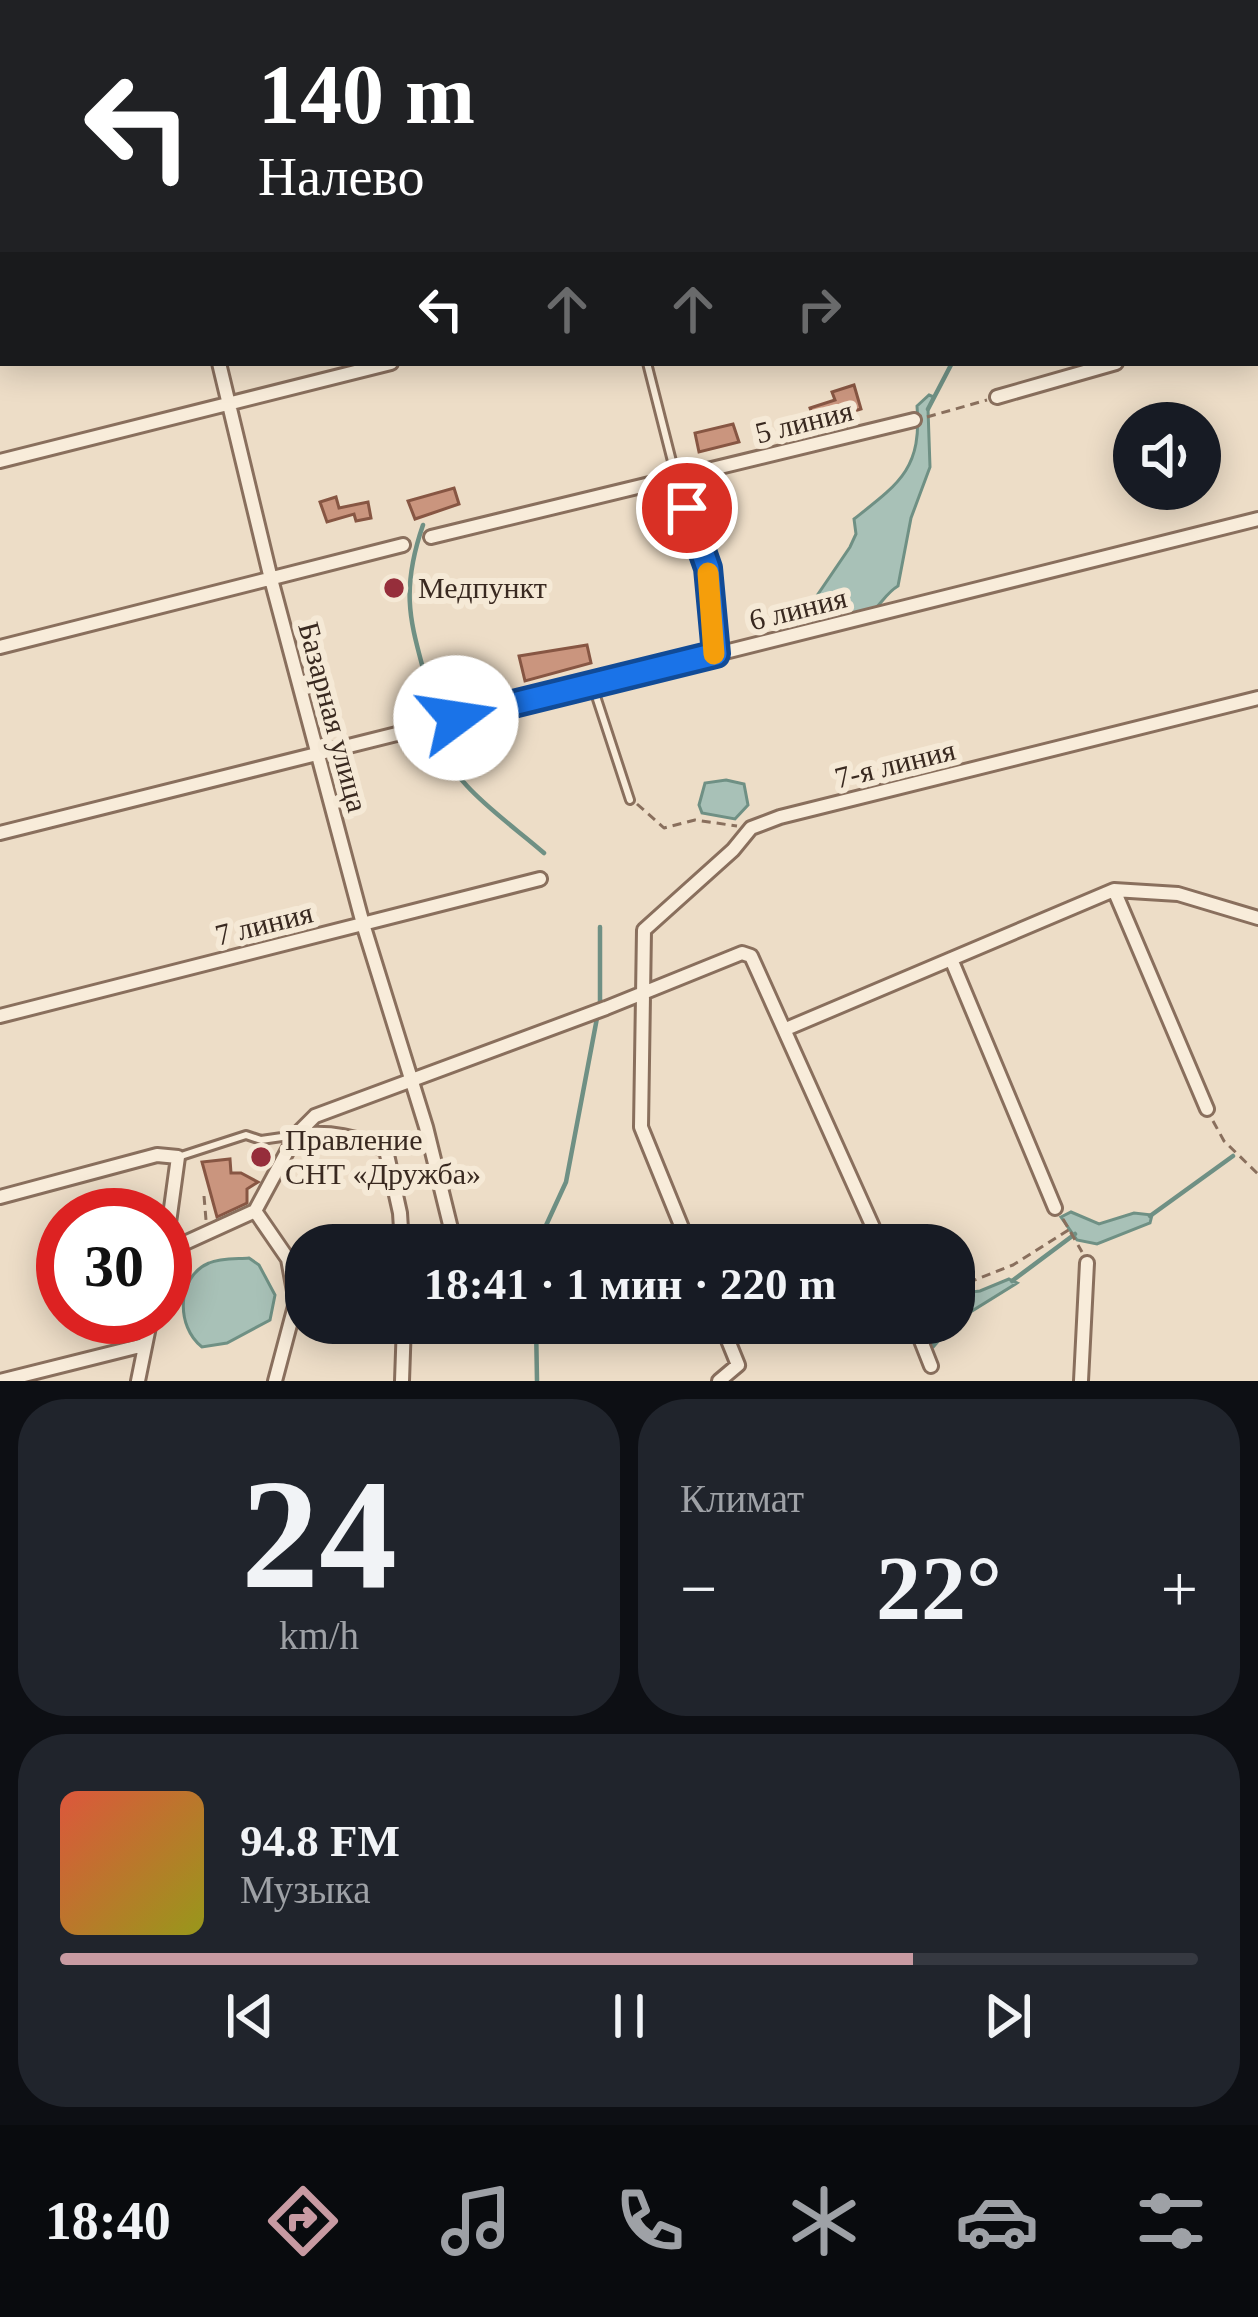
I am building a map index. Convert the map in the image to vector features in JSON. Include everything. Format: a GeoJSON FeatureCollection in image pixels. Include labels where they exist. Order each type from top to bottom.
{"type":"FeatureCollection","features":[{"type":"Feature","properties":{"kind":"street","name":"Базарная улица"},"geometry":{"type":"LineString","coordinates":[[221,366],[271,579],[363,924],[426,1126],[449,1224]]}},
{"type":"Feature","properties":{"kind":"street"},"geometry":{"type":"LineString","coordinates":[[0,460],[379,366]]}},
{"type":"Feature","properties":{"kind":"street"},"geometry":{"type":"LineString","coordinates":[[997,397],[1106,366]]}},
{"type":"Feature","properties":{"kind":"street","name":"5 линия"},"geometry":{"type":"LineString","coordinates":[[431,537],[914,420]]}},
{"type":"Feature","properties":{"kind":"street","name":"6 линия"},"geometry":{"type":"LineString","coordinates":[[0,833],[1258,519]]}},
{"type":"Feature","properties":{"kind":"street"},"geometry":{"type":"LineString","coordinates":[[0,647],[403,544]]}},
{"type":"Feature","properties":{"kind":"street","name":"7-я линия"},"geometry":{"type":"LineString","coordinates":[[681,1224],[641,1126],[644,930],[734,850],[751,828],[1258,698]]}},
{"type":"Feature","properties":{"kind":"street","name":"7 линия"},"geometry":{"type":"LineString","coordinates":[[0,1016],[541,880]]}},
{"type":"Feature","properties":{"kind":"street"},"geometry":{"type":"LineString","coordinates":[[786,1029],[1114,890],[1178,894],[1258,919]]}},
{"type":"Feature","properties":{"kind":"street"},"geometry":{"type":"LineString","coordinates":[[1114,890],[1207,1109]]}},
{"type":"Feature","properties":{"kind":"street"},"geometry":{"type":"LineString","coordinates":[[192,1240],[255,1210],[296,1135],[315,1116],[742,953],[751,956],[786,1029],[872,1224]]}},
{"type":"Feature","properties":{"kind":"street"},"geometry":{"type":"LineString","coordinates":[[951,959],[1055,1208]]}},
{"type":"Feature","properties":{"kind":"street"},"geometry":{"type":"LineString","coordinates":[[296,1135],[322,1132],[355,1137],[386,1150],[401,1224]]}},
{"type":"Feature","properties":{"kind":"street"},"geometry":{"type":"LineString","coordinates":[[0,1197],[157,1155],[178,1156],[174,1188]]}},
{"type":"Feature","properties":{"kind":"street"},"geometry":{"type":"LineString","coordinates":[[255,1210],[288,1259],[296,1303],[275,1381]]}},
{"type":"Feature","properties":{"kind":"street"},"geometry":{"type":"LineString","coordinates":[[1081,1381],[1087,1263]]}},
{"type":"Feature","properties":{"kind":"street"},"geometry":{"type":"LineString","coordinates":[[402,1381],[403,1344]]}},
{"type":"Feature","properties":{"kind":"street"},"geometry":{"type":"LineString","coordinates":[[718,1381],[738,1365],[730,1344]]}},
{"type":"Feature","properties":{"kind":"street"},"geometry":{"type":"LineString","coordinates":[[923,1344],[932,1366]]}},
{"type":"Feature","properties":{"kind":"street"},"geometry":{"type":"LineString","coordinates":[[0,1381],[144,1345],[138,1381]]}},
{"type":"Feature","properties":{"kind":"lane"},"geometry":{"type":"LineString","coordinates":[[648,366],[676,477],[708,568],[716,654]]}},
{"type":"Feature","properties":{"kind":"lane"},"geometry":{"type":"LineString","coordinates":[[592,684],[630,800]]}},
{"type":"Feature","properties":{"kind":"lane"},"geometry":{"type":"LineString","coordinates":[[178,1156],[246,1135],[261,1140],[296,1135]]}},
{"type":"Feature","properties":{"kind":"lane"},"geometry":{"type":"LineString","coordinates":[[738,1365],[744,1381]]}},
{"type":"Feature","properties":{"kind":"path"},"geometry":{"type":"LineString","coordinates":[[914,420],[997,397]]}},
{"type":"Feature","properties":{"kind":"path"},"geometry":{"type":"LineString","coordinates":[[630,800],[664,828],[695,820],[751,828]]}},
{"type":"Feature","properties":{"kind":"path"},"geometry":{"type":"LineString","coordinates":[[1207,1109],[1224,1141],[1258,1174]]}},
{"type":"Feature","properties":{"kind":"path"},"geometry":{"type":"LineString","coordinates":[[204,1196],[208,1233]]}},
{"type":"Feature","properties":{"kind":"path"},"geometry":{"type":"LineString","coordinates":[[1055,1208],[1087,1263]]}},
{"type":"Feature","properties":{"kind":"path"},"geometry":{"type":"LineString","coordinates":[[975,1280],[1013,1265],[1070,1229]]}},
{"type":"Feature","properties":{"kind":"shaded area"},"geometry":{"type":"Polygon","coordinates":[[[929,395],[934,397],[928,409],[930,467],[911,518],[898,586],[864,616],[795,628],[850,547],[856,534],[854,519],[905,472],[916,445],[917,406],[929,395]]]}},
{"type":"Feature","properties":{"kind":"shaded area"},"geometry":{"type":"Polygon","coordinates":[[[705,783],[744,784],[748,805],[735,819],[702,813],[699,805],[705,783]]]}},
{"type":"Feature","properties":{"kind":"shaded area"},"geometry":{"type":"Polygon","coordinates":[[[1071,1212],[1099,1224],[1134,1213],[1152,1215],[1150,1223],[1097,1244],[1077,1240],[1061,1217],[1071,1212]]]}},
{"type":"Feature","properties":{"kind":"shaded area"},"geometry":{"type":"Polygon","coordinates":[[[249,1258],[259,1265],[275,1295],[270,1320],[227,1343],[202,1347],[192,1336],[192,1277],[223,1259],[249,1258]]]}},
{"type":"Feature","properties":{"kind":"shaded area"},"geometry":{"type":"Polygon","coordinates":[[[1009,1279],[1017,1283],[975,1309],[975,1292],[1009,1279]]]}},
{"type":"Feature","properties":{"kind":"building"},"geometry":{"type":"Polygon","coordinates":[[[854,385],[861,409],[815,423],[810,408],[835,400],[832,392],[854,385]]]}},
{"type":"Feature","properties":{"kind":"building"},"geometry":{"type":"Polygon","coordinates":[[[733,424],[739,442],[699,452],[695,433],[733,424]]]}},
{"type":"Feature","properties":{"kind":"building"},"geometry":{"type":"Polygon","coordinates":[[[454,488],[459,504],[415,519],[408,501],[454,488]]]}},
{"type":"Feature","properties":{"kind":"building"},"geometry":{"type":"Polygon","coordinates":[[[336,497],[339,508],[368,502],[371,518],[356,521],[354,514],[327,522],[320,502],[336,497]]]}},
{"type":"Feature","properties":{"kind":"building"},"geometry":{"type":"Polygon","coordinates":[[[587,645],[591,663],[525,681],[519,656],[587,645]]]}},
{"type":"Feature","properties":{"kind":"building"},"geometry":{"type":"Polygon","coordinates":[[[230,1159],[231,1173],[258,1182],[247,1189],[247,1203],[217,1217],[202,1162],[230,1159]]]}},
{"type":"Feature","properties":{"kind":"waterway"},"geometry":{"type":"LineString","coordinates":[[928,409],[950,366]]}},
{"type":"Feature","properties":{"kind":"waterway"},"geometry":{"type":"LineString","coordinates":[[423,525],[410,579],[410,601],[434,715]]}},
{"type":"Feature","properties":{"kind":"waterway"},"geometry":{"type":"LineString","coordinates":[[436,730],[451,767],[464,783],[544,853]]}},
{"type":"Feature","properties":{"kind":"waterway"},"geometry":{"type":"LineString","coordinates":[[600,927],[600,1004]]}},
{"type":"Feature","properties":{"kind":"waterway"},"geometry":{"type":"LineString","coordinates":[[547,1224],[566,1182],[597,1018]]}},
{"type":"Feature","properties":{"kind":"waterway"},"geometry":{"type":"LineString","coordinates":[[1150,1216],[1233,1156]]}},
{"type":"Feature","properties":{"kind":"waterway"},"geometry":{"type":"LineString","coordinates":[[1012,1281],[1075,1234]]}},
{"type":"Feature","properties":{"kind":"waterway"},"geometry":{"type":"LineString","coordinates":[[536,1344],[537,1381]]}},
{"type":"Feature","properties":{"kind":"slow traffic"},"geometry":{"type":"LineString","coordinates":[[708,573],[714,654]]}},
{"type":"Feature","properties":{"kind":"place","name":"Медпункт"},"geometry":{"type":"Point","coordinates":[394,588]}},
{"type":"Feature","properties":{"kind":"place","name":"Правление СНТ «Дружба»"},"geometry":{"type":"Point","coordinates":[261,1157]}},
{"type":"Feature","properties":{"kind":"route"},"geometry":{"type":"LineString","coordinates":[[456,718],[716,654],[708,568],[687,508]]}}]}
